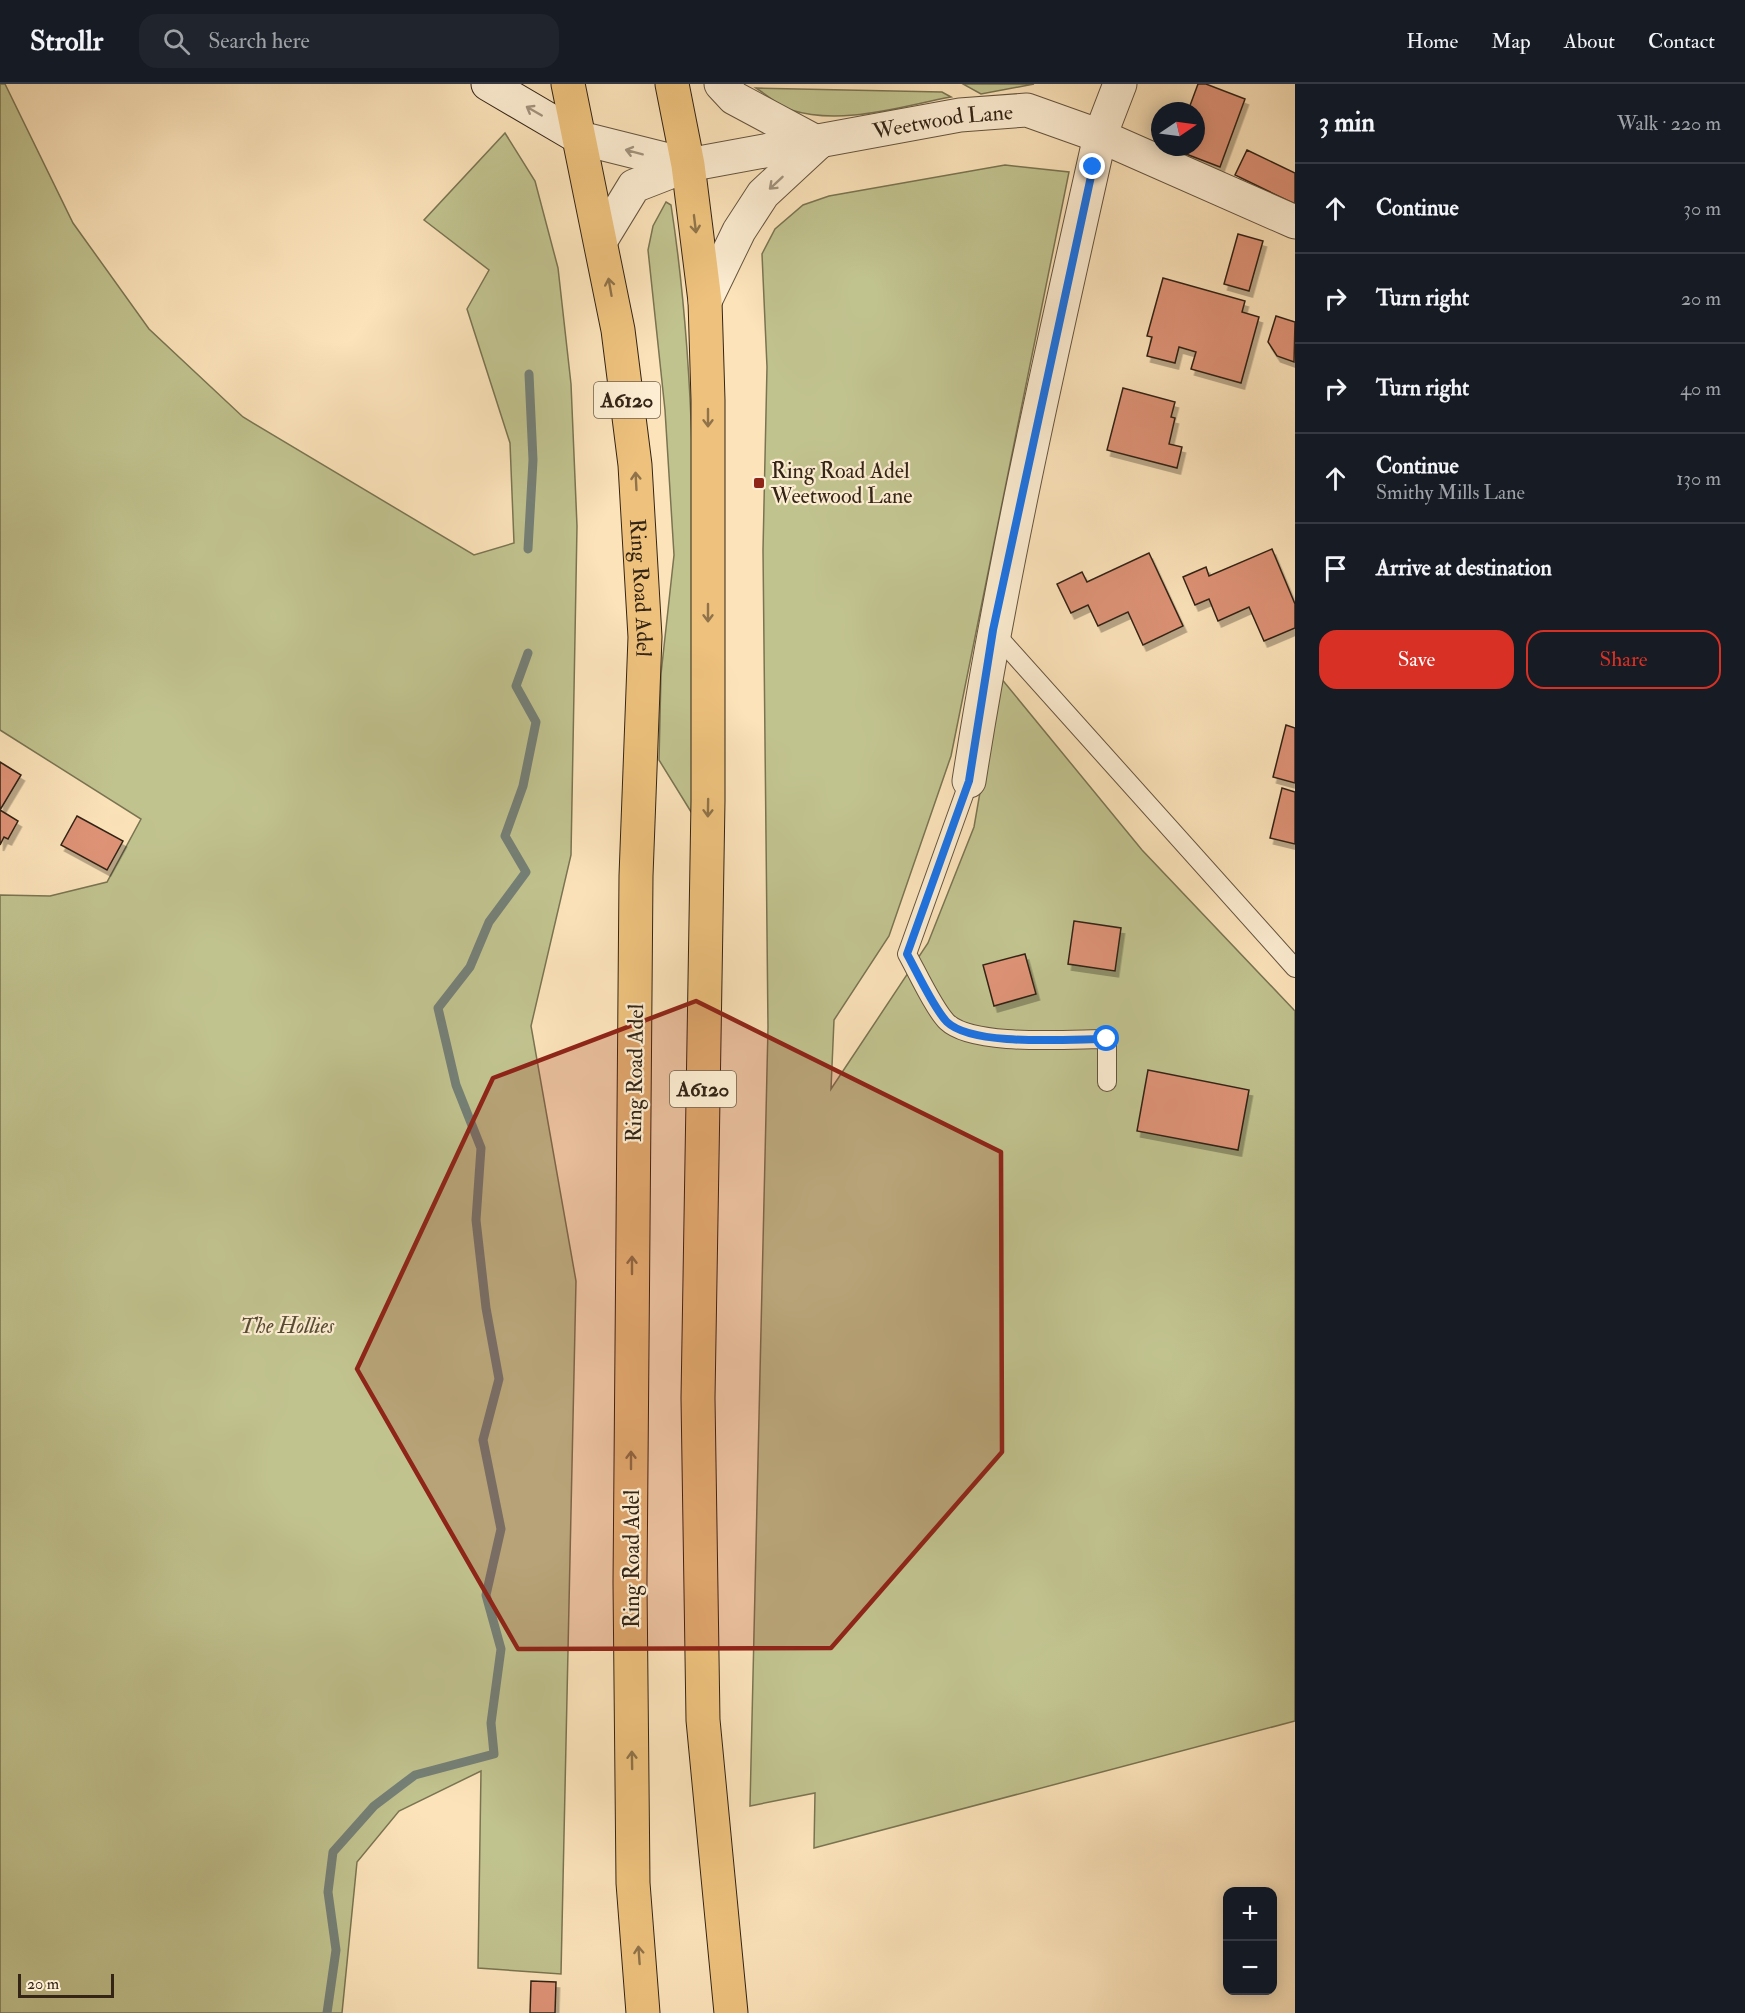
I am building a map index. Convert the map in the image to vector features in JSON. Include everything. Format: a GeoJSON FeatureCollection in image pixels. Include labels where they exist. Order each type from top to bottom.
{"type":"FeatureCollection","features":[{"type":"Feature","properties":{"kind":"highway","name":"A6120"},"geometry":{"type":"LineString","coordinates":[[568,84],[580,138]]}},
{"type":"Feature","properties":{"kind":"highway","name":"A6120"},"geometry":{"type":"LineString","coordinates":[[672,84],[688,165],[705,301],[708,400],[708,801],[698,1398],[703,1708],[715,1865],[731,2013]]}},
{"type":"Feature","properties":{"kind":"highway","name":"Ring Road Adel"},"geometry":{"type":"LineString","coordinates":[[580,138],[618,330],[635,465],[645,637],[636,876],[630,1583],[633,1882],[643,2013]]}},
{"type":"Feature","properties":{"kind":"street"},"geometry":{"type":"LineString","coordinates":[[488,84],[580,138],[688,165]]}},
{"type":"Feature","properties":{"kind":"street"},"geometry":{"type":"LineString","coordinates":[[705,301],[739,231],[764,194],[818,142],[734,98],[721,84]]}},
{"type":"Feature","properties":{"kind":"street"},"geometry":{"type":"LineString","coordinates":[[969,781],[993,630],[1100,136],[1120,84]]}},
{"type":"Feature","properties":{"kind":"street","name":"Weetwood Lane"},"geometry":{"type":"LineString","coordinates":[[602,240],[634,186],[688,165],[960,115],[1027,110],[1100,136],[1295,222]]}},
{"type":"Feature","properties":{"kind":"lane"},"geometry":{"type":"LineString","coordinates":[[993,630],[1295,968]]}},
{"type":"Feature","properties":{"kind":"lane"},"geometry":{"type":"LineString","coordinates":[[969,781],[907,954],[946,1022],[962,1033],[984,1038],[1107,1039],[1107,1082]]}},
{"type":"Feature","properties":{"kind":"highlighted area"},"geometry":{"type":"Polygon","coordinates":[[[696,1001],[1001,1152],[1002,1452],[831,1648],[518,1649],[357,1369],[493,1078],[696,1001]]]}},
{"type":"Feature","properties":{"kind":"green space","name":"The Hollies"},"geometry":{"type":"Polygon","coordinates":[[[0,84],[5,84],[73,223],[149,329],[243,417],[474,555],[514,543],[510,443],[467,309],[489,270],[424,220],[505,133],[535,181],[558,268],[571,384],[577,526],[571,855],[531,1026],[576,1281],[561,1974],[478,1968],[481,1771],[399,1811],[357,1862],[342,2013],[0,2013],[0,895],[50,896],[107,882],[141,819],[0,730],[0,84]]]}},
{"type":"Feature","properties":{"kind":"green space"},"geometry":{"type":"Polygon","coordinates":[[[963,84],[1034,84],[981,94],[963,84]]]}},
{"type":"Feature","properties":{"kind":"green space"},"geometry":{"type":"Polygon","coordinates":[[[756,88],[942,92],[951,97],[871,113],[830,116],[791,110],[756,88]]]}},
{"type":"Feature","properties":{"kind":"green space"},"geometry":{"type":"Polygon","coordinates":[[[1005,165],[1069,172],[951,756],[889,936],[834,1020],[831,1089],[928,943],[974,827],[1000,677],[1142,850],[1295,1011],[1295,1721],[814,1848],[815,1793],[750,1806],[768,1027],[763,550],[767,367],[762,254],[775,229],[803,205],[829,196],[1005,165]]]}},
{"type":"Feature","properties":{"kind":"green space"},"geometry":{"type":"Polygon","coordinates":[[[666,202],[671,205],[681,281],[692,433],[694,509],[693,815],[659,760],[661,674],[674,555],[665,410],[648,250],[653,226],[666,202]]]}},
{"type":"Feature","properties":{"kind":"building"},"geometry":{"type":"Polygon","coordinates":[[[1198,84],[1206,84],[1245,99],[1220,167],[1191,156],[1205,156],[1205,102],[1191,102],[1198,84]]]}},
{"type":"Feature","properties":{"kind":"building"},"geometry":{"type":"Polygon","coordinates":[[[1247,150],[1295,173],[1295,204],[1235,175],[1247,150]]]}},
{"type":"Feature","properties":{"kind":"building"},"geometry":{"type":"Polygon","coordinates":[[[1238,234],[1263,241],[1249,291],[1224,284],[1238,234]]]}},
{"type":"Feature","properties":{"kind":"building"},"geometry":{"type":"Polygon","coordinates":[[[1163,278],[1245,301],[1242,312],[1259,317],[1241,383],[1191,369],[1196,352],[1179,347],[1175,363],[1147,356],[1152,337],[1147,336],[1163,278]]]}},
{"type":"Feature","properties":{"kind":"building"},"geometry":{"type":"Polygon","coordinates":[[[1276,316],[1295,322],[1294,362],[1277,356],[1268,342],[1276,316]]]}},
{"type":"Feature","properties":{"kind":"building"},"geometry":{"type":"Polygon","coordinates":[[[1123,388],[1175,402],[1171,417],[1175,418],[1169,444],[1182,447],[1177,468],[1107,450],[1123,388]]]}},
{"type":"Feature","properties":{"kind":"building"},"geometry":{"type":"Polygon","coordinates":[[[1272,549],[1295,604],[1295,628],[1264,641],[1249,607],[1218,621],[1209,599],[1195,605],[1183,577],[1206,567],[1209,576],[1272,549]]]}},
{"type":"Feature","properties":{"kind":"building"},"geometry":{"type":"Polygon","coordinates":[[[1149,553],[1183,626],[1143,645],[1128,612],[1098,626],[1088,605],[1071,613],[1057,584],[1082,572],[1087,582],[1149,553]]]}},
{"type":"Feature","properties":{"kind":"building"},"geometry":{"type":"Polygon","coordinates":[[[1286,725],[1295,728],[1295,783],[1273,777],[1286,725]]]}},
{"type":"Feature","properties":{"kind":"building"},"geometry":{"type":"Polygon","coordinates":[[[0,762],[21,775],[0,810],[0,762]]]}},
{"type":"Feature","properties":{"kind":"building"},"geometry":{"type":"Polygon","coordinates":[[[1282,788],[1295,792],[1295,844],[1270,838],[1282,788]]]}},
{"type":"Feature","properties":{"kind":"building"},"geometry":{"type":"Polygon","coordinates":[[[0,810],[18,821],[8,839],[4,837],[0,845],[0,810]]]}},
{"type":"Feature","properties":{"kind":"building"},"geometry":{"type":"Polygon","coordinates":[[[77,816],[123,841],[107,870],[61,845],[77,816]]]}},
{"type":"Feature","properties":{"kind":"building"},"geometry":{"type":"Polygon","coordinates":[[[1074,921],[1121,928],[1115,971],[1068,964],[1074,921]]]}},
{"type":"Feature","properties":{"kind":"building"},"geometry":{"type":"Polygon","coordinates":[[[1025,954],[1036,994],[994,1006],[983,965],[1025,954]]]}},
{"type":"Feature","properties":{"kind":"building"},"geometry":{"type":"Polygon","coordinates":[[[1148,1070],[1249,1090],[1238,1150],[1137,1131],[1148,1070]]]}},
{"type":"Feature","properties":{"kind":"building"},"geometry":{"type":"Polygon","coordinates":[[[531,1981],[556,1982],[555,2013],[530,2013],[531,1981]]]}},
{"type":"Feature","properties":{"kind":"waterway"},"geometry":{"type":"LineString","coordinates":[[528,549],[533,460],[529,374]]}},
{"type":"Feature","properties":{"kind":"waterway"},"geometry":{"type":"LineString","coordinates":[[327,2013],[336,1950],[328,1892],[333,1852],[374,1806],[415,1775],[494,1754],[491,1723],[501,1649],[486,1595],[501,1529],[483,1440],[499,1379],[486,1308],[476,1220],[481,1148],[456,1085],[438,1008],[470,967],[489,922],[526,872],[505,836],[523,786],[536,722],[516,686],[528,653]]}},
{"type":"Feature","properties":{"kind":"place","name":"Ring Road Adel Weetwood Lane"},"geometry":{"type":"Point","coordinates":[759,483]}},
{"type":"Feature","properties":{"kind":"route"},"geometry":{"type":"LineString","coordinates":[[1093,167],[993,630],[969,781],[960,800],[907,954],[946,1022],[962,1033],[984,1038],[1107,1039]]}}]}
